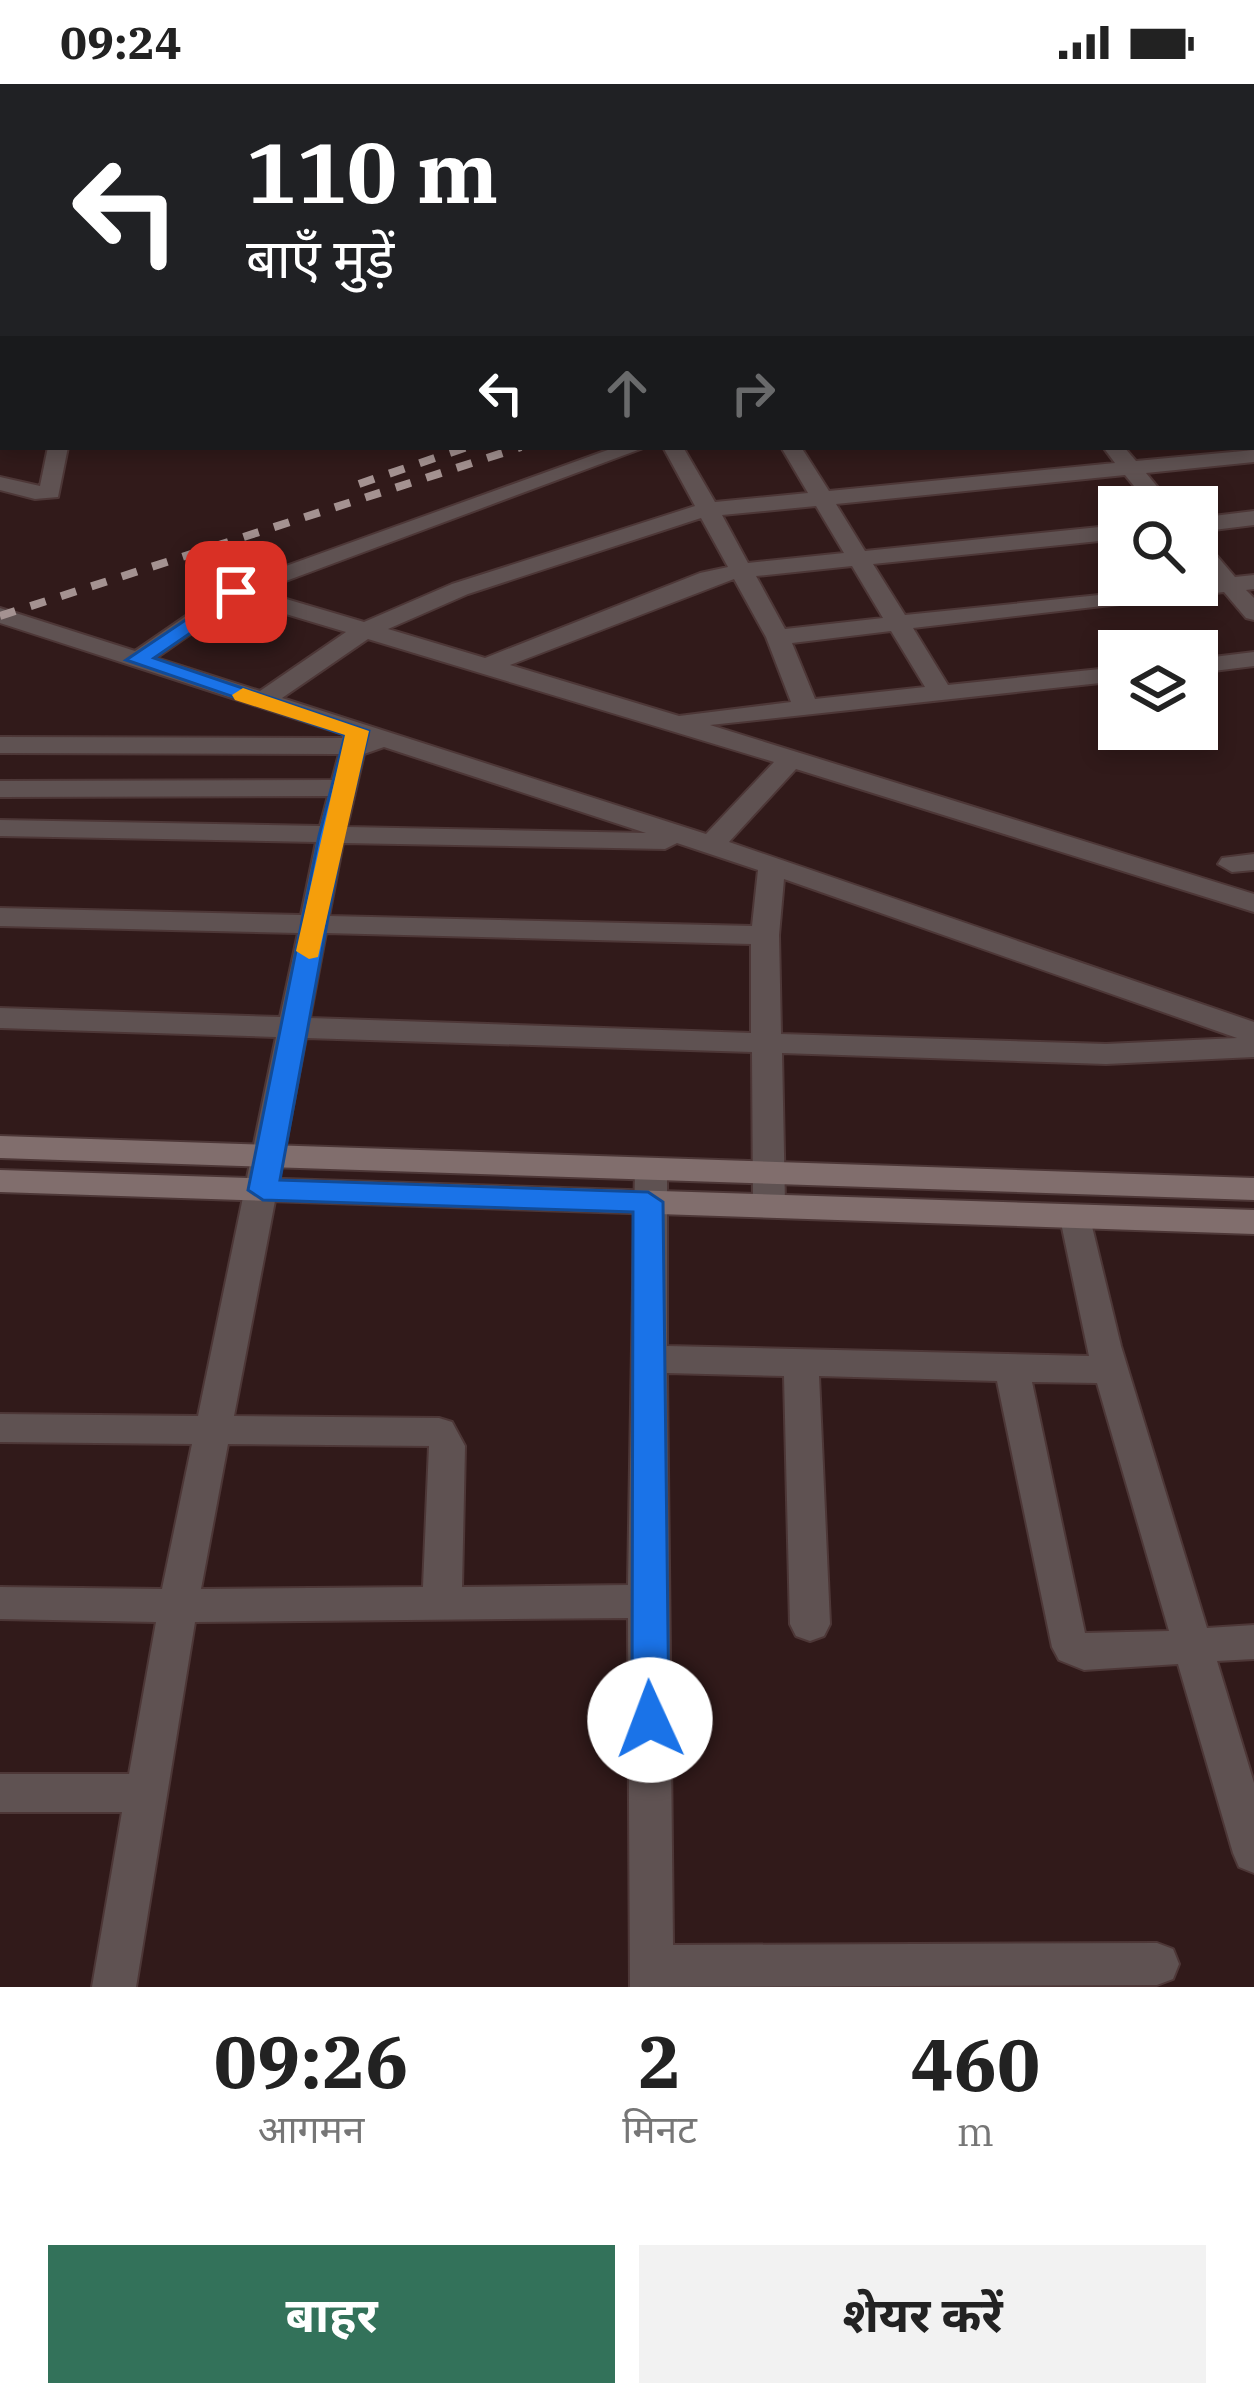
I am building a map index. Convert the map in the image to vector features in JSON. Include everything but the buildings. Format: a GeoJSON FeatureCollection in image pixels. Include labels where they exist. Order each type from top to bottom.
{"type":"FeatureCollection","features":[{"type":"Feature","properties":{"kind":"main road"},"geometry":{"type":"LineString","coordinates":[[0,1147],[267,1173]]}},
{"type":"Feature","properties":{"kind":"main road"},"geometry":{"type":"LineString","coordinates":[[649,1185],[770,1170],[1254,1189]]}},
{"type":"Feature","properties":{"kind":"main road"},"geometry":{"type":"LineString","coordinates":[[0,1181],[267,1173],[649,1185],[769,1204],[1254,1222]]}},
{"type":"Feature","properties":{"kind":"street"},"geometry":{"type":"LineString","coordinates":[[0,483],[35,493],[50,492],[57,450]]}},
{"type":"Feature","properties":{"kind":"street"},"geometry":{"type":"LineString","coordinates":[[137,660],[236,592],[628,450]]}},
{"type":"Feature","properties":{"kind":"street"},"geometry":{"type":"LineString","coordinates":[[675,450],[778,637],[806,709]]}},
{"type":"Feature","properties":{"kind":"street"},"geometry":{"type":"LineString","coordinates":[[792,450],[941,694]]}},
{"type":"Feature","properties":{"kind":"street"},"geometry":{"type":"LineString","coordinates":[[1116,450],[1146,486]]}},
{"type":"Feature","properties":{"kind":"street"},"geometry":{"type":"LineString","coordinates":[[262,701],[364,631],[460,589],[705,510],[1254,457]]}},
{"type":"Feature","properties":{"kind":"street"},"geometry":{"type":"LineString","coordinates":[[1218,522],[1254,518]]}},
{"type":"Feature","properties":{"kind":"street"},"geometry":{"type":"LineString","coordinates":[[487,666],[708,578],[743,570],[1098,534]]}},
{"type":"Feature","properties":{"kind":"street"},"geometry":{"type":"LineString","coordinates":[[1218,564],[1242,583],[1254,613]]}},
{"type":"Feature","properties":{"kind":"street"},"geometry":{"type":"LineString","coordinates":[[778,637],[1242,583]]}},
{"type":"Feature","properties":{"kind":"street"},"geometry":{"type":"LineString","coordinates":[[236,592],[1254,903]]}},
{"type":"Feature","properties":{"kind":"street"},"geometry":{"type":"LineString","coordinates":[[0,615],[262,701],[355,739]]}},
{"type":"Feature","properties":{"kind":"street"},"geometry":{"type":"LineString","coordinates":[[1218,663],[1254,659]]}},
{"type":"Feature","properties":{"kind":"street"},"geometry":{"type":"LineString","coordinates":[[671,722],[1098,676]]}},
{"type":"Feature","properties":{"kind":"street"},"geometry":{"type":"LineString","coordinates":[[114,1987],[178,1606],[331,836],[355,739]]}},
{"type":"Feature","properties":{"kind":"street"},"geometry":{"type":"LineString","coordinates":[[0,745],[355,739],[398,746],[772,866],[1254,1033]]}},
{"type":"Feature","properties":{"kind":"street"},"geometry":{"type":"LineString","coordinates":[[0,828],[706,844],[791,759]]}},
{"type":"Feature","properties":{"kind":"street"},"geometry":{"type":"LineString","coordinates":[[0,789],[342,788]]}},
{"type":"Feature","properties":{"kind":"street"},"geometry":{"type":"LineString","coordinates":[[769,1204],[765,935],[772,866]]}},
{"type":"Feature","properties":{"kind":"street"},"geometry":{"type":"LineString","coordinates":[[0,916],[765,935]]}},
{"type":"Feature","properties":{"kind":"street"},"geometry":{"type":"LineString","coordinates":[[0,1018],[296,1024],[1106,1054],[1254,1047]]}},
{"type":"Feature","properties":{"kind":"street"},"geometry":{"type":"LineString","coordinates":[[649,1185],[646,1601],[652,1977],[1157,1964]]}},
{"type":"Feature","properties":{"kind":"street"},"geometry":{"type":"LineString","coordinates":[[1076,1218],[1111,1370],[1254,1853]]}},
{"type":"Feature","properties":{"kind":"street"},"geometry":{"type":"LineString","coordinates":[[649,1359],[1111,1370]]}},
{"type":"Feature","properties":{"kind":"street"},"geometry":{"type":"LineString","coordinates":[[800,1361],[810,1624]]}},
{"type":"Feature","properties":{"kind":"street"},"geometry":{"type":"LineString","coordinates":[[1012,1367],[1069,1643],[1084,1652],[1254,1642]]}},
{"type":"Feature","properties":{"kind":"street"},"geometry":{"type":"LineString","coordinates":[[0,1428],[434,1431],[445,1436],[442,1604]]}},
{"type":"Feature","properties":{"kind":"street"},"geometry":{"type":"LineString","coordinates":[[0,1603],[646,1601]]}},
{"type":"Feature","properties":{"kind":"street"},"geometry":{"type":"LineString","coordinates":[[0,1793],[148,1793]]}},
{"type":"Feature","properties":{"kind":"railway"},"geometry":{"type":"LineString","coordinates":[[359,484],[458,450]]}},
{"type":"Feature","properties":{"kind":"railway"},"geometry":{"type":"LineString","coordinates":[[0,616],[512,450]]}},
{"type":"Feature","properties":{"kind":"slow traffic"},"geometry":{"type":"LineString","coordinates":[[243,695],[357,731],[309,951]]}},
{"type":"Feature","properties":{"kind":"route"},"geometry":{"type":"LineString","coordinates":[[236,592],[137,660],[357,731],[331,836],[263,1190],[648,1202],[650,1720]]}}]}
